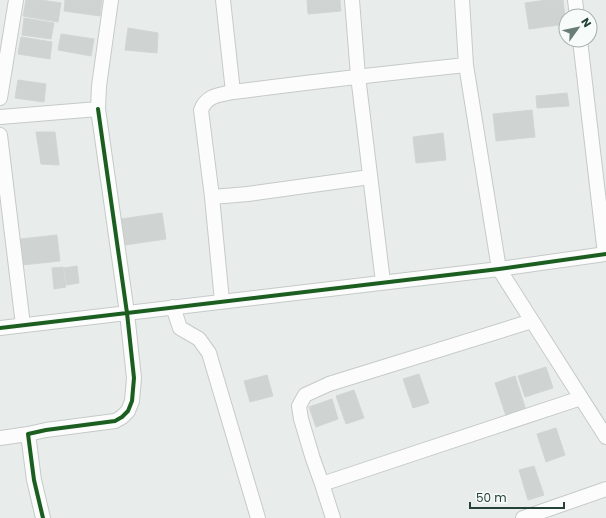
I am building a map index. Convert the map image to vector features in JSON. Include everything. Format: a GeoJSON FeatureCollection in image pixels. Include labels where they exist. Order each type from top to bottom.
{"type":"FeatureCollection","features":[{"type":"Feature","properties":{"kind":"street"},"geometry":{"type":"LineString","coordinates":[[0,98],[6,23],[16,0]]}},
{"type":"Feature","properties":{"kind":"street"},"geometry":{"type":"LineString","coordinates":[[0,438],[115,421],[128,411],[132,401],[134,378],[127,314],[98,109],[111,0]]}},
{"type":"Feature","properties":{"kind":"street"},"geometry":{"type":"LineString","coordinates":[[223,0],[233,92]]}},
{"type":"Feature","properties":{"kind":"street"},"geometry":{"type":"LineString","coordinates":[[352,0],[358,76],[384,282]]}},
{"type":"Feature","properties":{"kind":"street"},"geometry":{"type":"LineString","coordinates":[[462,0],[466,65],[499,268],[606,437]]}},
{"type":"Feature","properties":{"kind":"street"},"geometry":{"type":"LineString","coordinates":[[0,328],[127,314],[173,307],[606,254],[581,48]]}},
{"type":"Feature","properties":{"kind":"street"},"geometry":{"type":"LineString","coordinates":[[222,301],[212,197],[201,110],[204,102],[214,96],[233,92],[358,76],[406,73],[466,65]]}},
{"type":"Feature","properties":{"kind":"street"},"geometry":{"type":"LineString","coordinates":[[0,117],[98,109]]}},
{"type":"Feature","properties":{"kind":"street"},"geometry":{"type":"LineString","coordinates":[[0,135],[6,222],[24,325]]}},
{"type":"Feature","properties":{"kind":"street"},"geometry":{"type":"LineString","coordinates":[[212,197],[248,194],[370,177]]}},
{"type":"Feature","properties":{"kind":"street"},"geometry":{"type":"LineString","coordinates":[[173,307],[180,328],[199,339],[209,353],[258,518]]}},
{"type":"Feature","properties":{"kind":"street"},"geometry":{"type":"LineString","coordinates":[[333,518],[301,419],[299,406],[305,395],[329,384],[532,321]]}},
{"type":"Feature","properties":{"kind":"street"},"geometry":{"type":"LineString","coordinates":[[322,484],[581,398]]}},
{"type":"Feature","properties":{"kind":"street"},"geometry":{"type":"LineString","coordinates":[[28,434],[34,480],[43,518]]}},
{"type":"Feature","properties":{"kind":"street"},"geometry":{"type":"LineString","coordinates":[[523,518],[606,489]]}},
{"type":"Feature","properties":{"kind":"building"},"geometry":{"type":"Polygon","coordinates":[[[26,0],[41,0],[61,3],[58,22],[23,16],[26,0]]]}},
{"type":"Feature","properties":{"kind":"building"},"geometry":{"type":"Polygon","coordinates":[[[65,0],[102,0],[100,16],[64,11],[65,0]]]}},
{"type":"Feature","properties":{"kind":"building"},"geometry":{"type":"Polygon","coordinates":[[[307,0],[340,0],[341,11],[308,14],[307,0]]]}},
{"type":"Feature","properties":{"kind":"building"},"geometry":{"type":"Polygon","coordinates":[[[546,0],[563,0],[564,8],[558,8],[558,25],[529,29],[525,3],[546,0]]]}},
{"type":"Feature","properties":{"kind":"building"},"geometry":{"type":"Polygon","coordinates":[[[24,18],[54,23],[51,39],[22,35],[24,18]]]}},
{"type":"Feature","properties":{"kind":"building"},"geometry":{"type":"Polygon","coordinates":[[[128,28],[158,33],[157,53],[125,50],[128,28]]]}},
{"type":"Feature","properties":{"kind":"building"},"geometry":{"type":"Polygon","coordinates":[[[61,34],[94,39],[91,56],[58,50],[61,34]]]}},
{"type":"Feature","properties":{"kind":"building"},"geometry":{"type":"Polygon","coordinates":[[[21,37],[52,42],[50,59],[18,54],[21,37]]]}},
{"type":"Feature","properties":{"kind":"building"},"geometry":{"type":"Polygon","coordinates":[[[18,80],[46,84],[44,102],[15,98],[18,80]]]}},
{"type":"Feature","properties":{"kind":"building"},"geometry":{"type":"Polygon","coordinates":[[[567,93],[569,106],[537,108],[536,96],[567,93]]]}},
{"type":"Feature","properties":{"kind":"building"},"geometry":{"type":"Polygon","coordinates":[[[532,110],[535,137],[496,141],[493,114],[532,110]]]}},
{"type":"Feature","properties":{"kind":"building"},"geometry":{"type":"Polygon","coordinates":[[[36,132],[55,132],[59,165],[41,164],[36,132]]]}},
{"type":"Feature","properties":{"kind":"building"},"geometry":{"type":"Polygon","coordinates":[[[443,133],[446,160],[416,163],[413,137],[443,133]]]}},
{"type":"Feature","properties":{"kind":"building"},"geometry":{"type":"Polygon","coordinates":[[[162,213],[166,239],[125,245],[121,219],[162,213]]]}},
{"type":"Feature","properties":{"kind":"building"},"geometry":{"type":"Polygon","coordinates":[[[57,235],[60,261],[22,265],[20,239],[57,235]]]}},
{"type":"Feature","properties":{"kind":"building"},"geometry":{"type":"Polygon","coordinates":[[[77,266],[79,283],[67,285],[64,268],[77,266]]]}},
{"type":"Feature","properties":{"kind":"building"},"geometry":{"type":"Polygon","coordinates":[[[63,267],[66,287],[54,289],[52,268],[63,267]]]}},
{"type":"Feature","properties":{"kind":"building"},"geometry":{"type":"Polygon","coordinates":[[[546,367],[553,388],[525,397],[518,376],[546,367]]]}},
{"type":"Feature","properties":{"kind":"building"},"geometry":{"type":"Polygon","coordinates":[[[419,374],[429,403],[413,408],[403,379],[419,374]]]}},
{"type":"Feature","properties":{"kind":"building"},"geometry":{"type":"Polygon","coordinates":[[[267,375],[273,396],[250,402],[244,381],[267,375]]]}},
{"type":"Feature","properties":{"kind":"building"},"geometry":{"type":"Polygon","coordinates":[[[515,376],[526,410],[506,416],[495,383],[515,376]]]}},
{"type":"Feature","properties":{"kind":"building"},"geometry":{"type":"Polygon","coordinates":[[[354,390],[364,418],[346,424],[336,396],[354,390]]]}},
{"type":"Feature","properties":{"kind":"building"},"geometry":{"type":"Polygon","coordinates":[[[332,399],[338,419],[316,427],[309,407],[332,399]]]}},
{"type":"Feature","properties":{"kind":"building"},"geometry":{"type":"Polygon","coordinates":[[[556,428],[565,455],[546,462],[537,434],[556,428]]]}},
{"type":"Feature","properties":{"kind":"building"},"geometry":{"type":"Polygon","coordinates":[[[534,466],[544,495],[528,500],[519,470],[534,466]]]}},
{"type":"Feature","properties":{"kind":"cycle path"},"geometry":{"type":"LineString","coordinates":[[43,518],[34,480],[28,434],[46,430],[115,421],[128,411],[132,401],[134,378],[127,313],[98,109]]}},
{"type":"Feature","properties":{"kind":"cycle path"},"geometry":{"type":"LineString","coordinates":[[0,328],[499,269],[606,254]]}}]}
